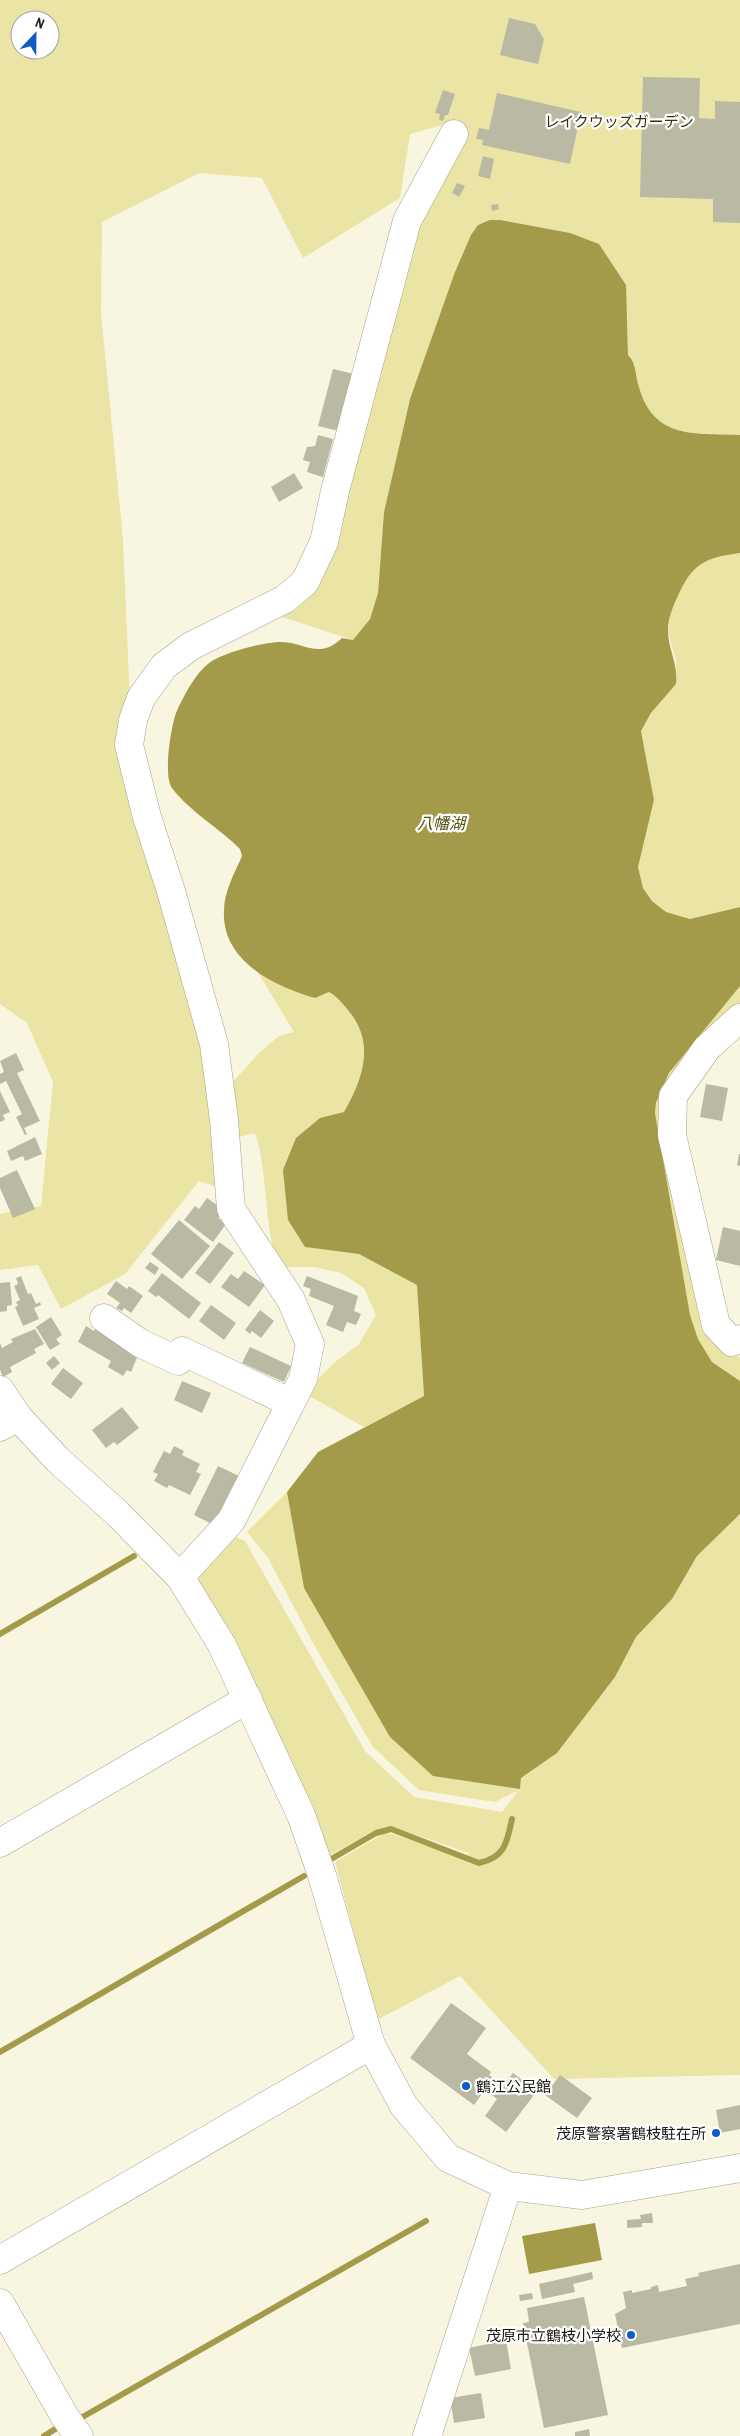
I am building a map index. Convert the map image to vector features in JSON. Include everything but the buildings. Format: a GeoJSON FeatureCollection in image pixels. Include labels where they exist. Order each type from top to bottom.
{"type":"FeatureCollection","features":[{"type":"Feature","properties":{"kind":"street"},"geometry":{"type":"LineString","coordinates":[[180,1577],[231,1521],[303,1379],[310,1344],[291,1300],[231,1209],[224,1120],[214,1044],[171,891],[147,817],[129,746],[133,720],[141,698],[164,666],[191,646],[285,599],[305,582],[324,542],[335,491],[407,221],[454,134]]}},
{"type":"Feature","properties":{"kind":"street"},"geometry":{"type":"LineString","coordinates":[[740,1018],[707,1048],[673,1096],[672,1135],[716,1325],[732,1342],[740,1339]]}},
{"type":"Feature","properties":{"kind":"street"},"geometry":{"type":"LineString","coordinates":[[104,1318],[140,1343],[178,1362],[182,1351],[290,1403]]}},
{"type":"Feature","properties":{"kind":"street"},"geometry":{"type":"LineString","coordinates":[[0,1390],[9,1422],[58,1460],[118,1514],[180,1577],[222,1645],[301,1815],[322,1875],[371,2045],[404,2106],[448,2158],[508,2186],[582,2195],[740,2168]]}},
{"type":"Feature","properties":{"kind":"street"},"geometry":{"type":"LineString","coordinates":[[0,1843],[248,1699]]}},
{"type":"Feature","properties":{"kind":"street"},"geometry":{"type":"LineString","coordinates":[[0,2260],[371,2045]]}},
{"type":"Feature","properties":{"kind":"street"},"geometry":{"type":"LineString","coordinates":[[427,2436],[508,2186]]}},
{"type":"Feature","properties":{"kind":"street"},"geometry":{"type":"LineString","coordinates":[[0,2304],[65,2417],[79,2436]]}},
{"type":"Feature","properties":{"kind":"green space","name":"レイクウッズガーデン"},"geometry":{"type":"Polygon","coordinates":[[[0,0],[740,0],[740,435],[692,433],[666,425],[655,417],[646,404],[639,387],[635,366],[628,355],[627,311],[599,244],[410,398],[384,512],[378,593],[370,619],[353,640],[279,616],[313,588],[417,215],[453,122],[410,134],[400,198],[303,258],[262,178],[199,173],[102,222],[101,313],[123,539],[130,704],[210,1069],[221,1188],[199,1181],[125,1274],[61,1309],[38,1265],[0,1270],[0,1214],[41,1206],[53,1082],[27,1023],[0,1004],[0,0]]]}},
{"type":"Feature","properties":{"kind":"green space"},"geometry":{"type":"Polygon","coordinates":[[[740,553],[740,907],[690,919],[666,912],[652,901],[643,888],[638,867],[654,800],[641,731],[651,713],[676,684],[676,661],[668,632],[671,610],[688,575],[697,565],[714,556],[740,553]]]}},
{"type":"Feature","properties":{"kind":"green space"},"geometry":{"type":"Polygon","coordinates":[[[257,971],[282,986],[315,998],[329,992],[339,999],[351,1014],[363,1038],[363,1063],[360,1076],[344,1112],[320,1119],[305,1247],[359,1254],[417,1284],[424,1396],[364,1427],[304,1393],[335,1362],[359,1344],[376,1315],[364,1288],[341,1273],[314,1267],[282,1267],[270,1251],[273,1247],[264,1175],[255,1133],[234,1138],[231,1084],[260,1052],[279,1036],[294,1032],[257,971]]]}},
{"type":"Feature","properties":{"kind":"green space"},"geometry":{"type":"Polygon","coordinates":[[[740,986],[740,1010],[669,1091],[708,1324],[736,1356],[740,1358],[740,1381],[712,1362],[698,1339],[690,1315],[655,1113],[658,1097],[676,1063],[702,1029],[740,986]]]}},
{"type":"Feature","properties":{"kind":"green space"},"geometry":{"type":"Polygon","coordinates":[[[287,1492],[304,1588],[520,1789],[521,1778],[557,1753],[615,1677],[636,1637],[672,1599],[697,1556],[740,1514],[740,2075],[554,2079],[460,1976],[377,2020],[335,1862],[383,1834],[393,1834],[465,1859],[469,1853],[390,1826],[373,1831],[330,1855],[287,1752],[195,1578],[232,1535],[245,1541],[365,1751],[414,1797],[502,1812],[519,1790],[495,1802],[419,1790],[373,1747],[313,1643],[268,1558],[247,1532],[287,1492]]]}},
{"type":"Feature","properties":{"kind":"water","name":"八幡湖"},"geometry":{"type":"Polygon","coordinates":[[[490,220],[500,220],[570,233],[599,244],[626,285],[628,355],[634,366],[639,387],[646,404],[655,417],[666,425],[692,433],[740,435],[740,553],[708,560],[694,570],[682,587],[672,610],[668,627],[668,638],[676,669],[676,684],[651,713],[641,731],[654,800],[638,867],[643,888],[652,901],[666,912],[690,919],[740,907],[740,986],[669,1073],[656,1103],[655,1113],[690,1315],[698,1339],[712,1362],[740,1381],[740,1514],[697,1556],[672,1599],[636,1637],[615,1677],[557,1753],[521,1778],[520,1789],[433,1776],[390,1737],[304,1588],[287,1492],[318,1452],[424,1396],[417,1285],[359,1254],[305,1247],[288,1220],[283,1170],[296,1138],[320,1118],[344,1112],[360,1076],[363,1063],[363,1038],[351,1014],[333,994],[329,992],[315,998],[283,986],[253,969],[231,944],[225,928],[224,903],[233,875],[242,856],[240,849],[179,797],[169,782],[168,773],[170,740],[176,713],[191,684],[206,665],[235,651],[278,642],[288,642],[318,649],[326,648],[342,638],[353,640],[370,619],[378,593],[384,512],[410,399],[455,272],[471,235],[478,225],[490,220]]]}},
{"type":"Feature","properties":{"kind":"water"},"geometry":{"type":"Polygon","coordinates":[[[595,2223],[602,2260],[529,2274],[522,2236],[595,2223]]]}},
{"type":"Feature","properties":{"kind":"waterway"},"geometry":{"type":"LineString","coordinates":[[0,1634],[134,1556]]}},
{"type":"Feature","properties":{"kind":"waterway"},"geometry":{"type":"LineString","coordinates":[[333,1858],[376,1833],[391,1829],[479,1863],[500,1853],[506,1842],[512,1819]]}},
{"type":"Feature","properties":{"kind":"waterway"},"geometry":{"type":"LineString","coordinates":[[0,2052],[304,1876]]}},
{"type":"Feature","properties":{"kind":"waterway"},"geometry":{"type":"LineString","coordinates":[[79,2419],[426,2221]]}},
{"type":"Feature","properties":{"kind":"waterway"},"geometry":{"type":"LineString","coordinates":[[44,2436],[60,2426]]}},
{"type":"Feature","properties":{"kind":"place","name":"鶴江公民館"},"geometry":{"type":"Point","coordinates":[466,2086]}},
{"type":"Feature","properties":{"kind":"place","name":"茂原警察署鶴枝駐在所"},"geometry":{"type":"Point","coordinates":[716,2133]}},
{"type":"Feature","properties":{"kind":"place","name":"茂原市立鶴枝小学校"},"geometry":{"type":"Point","coordinates":[631,2335]}}]}
